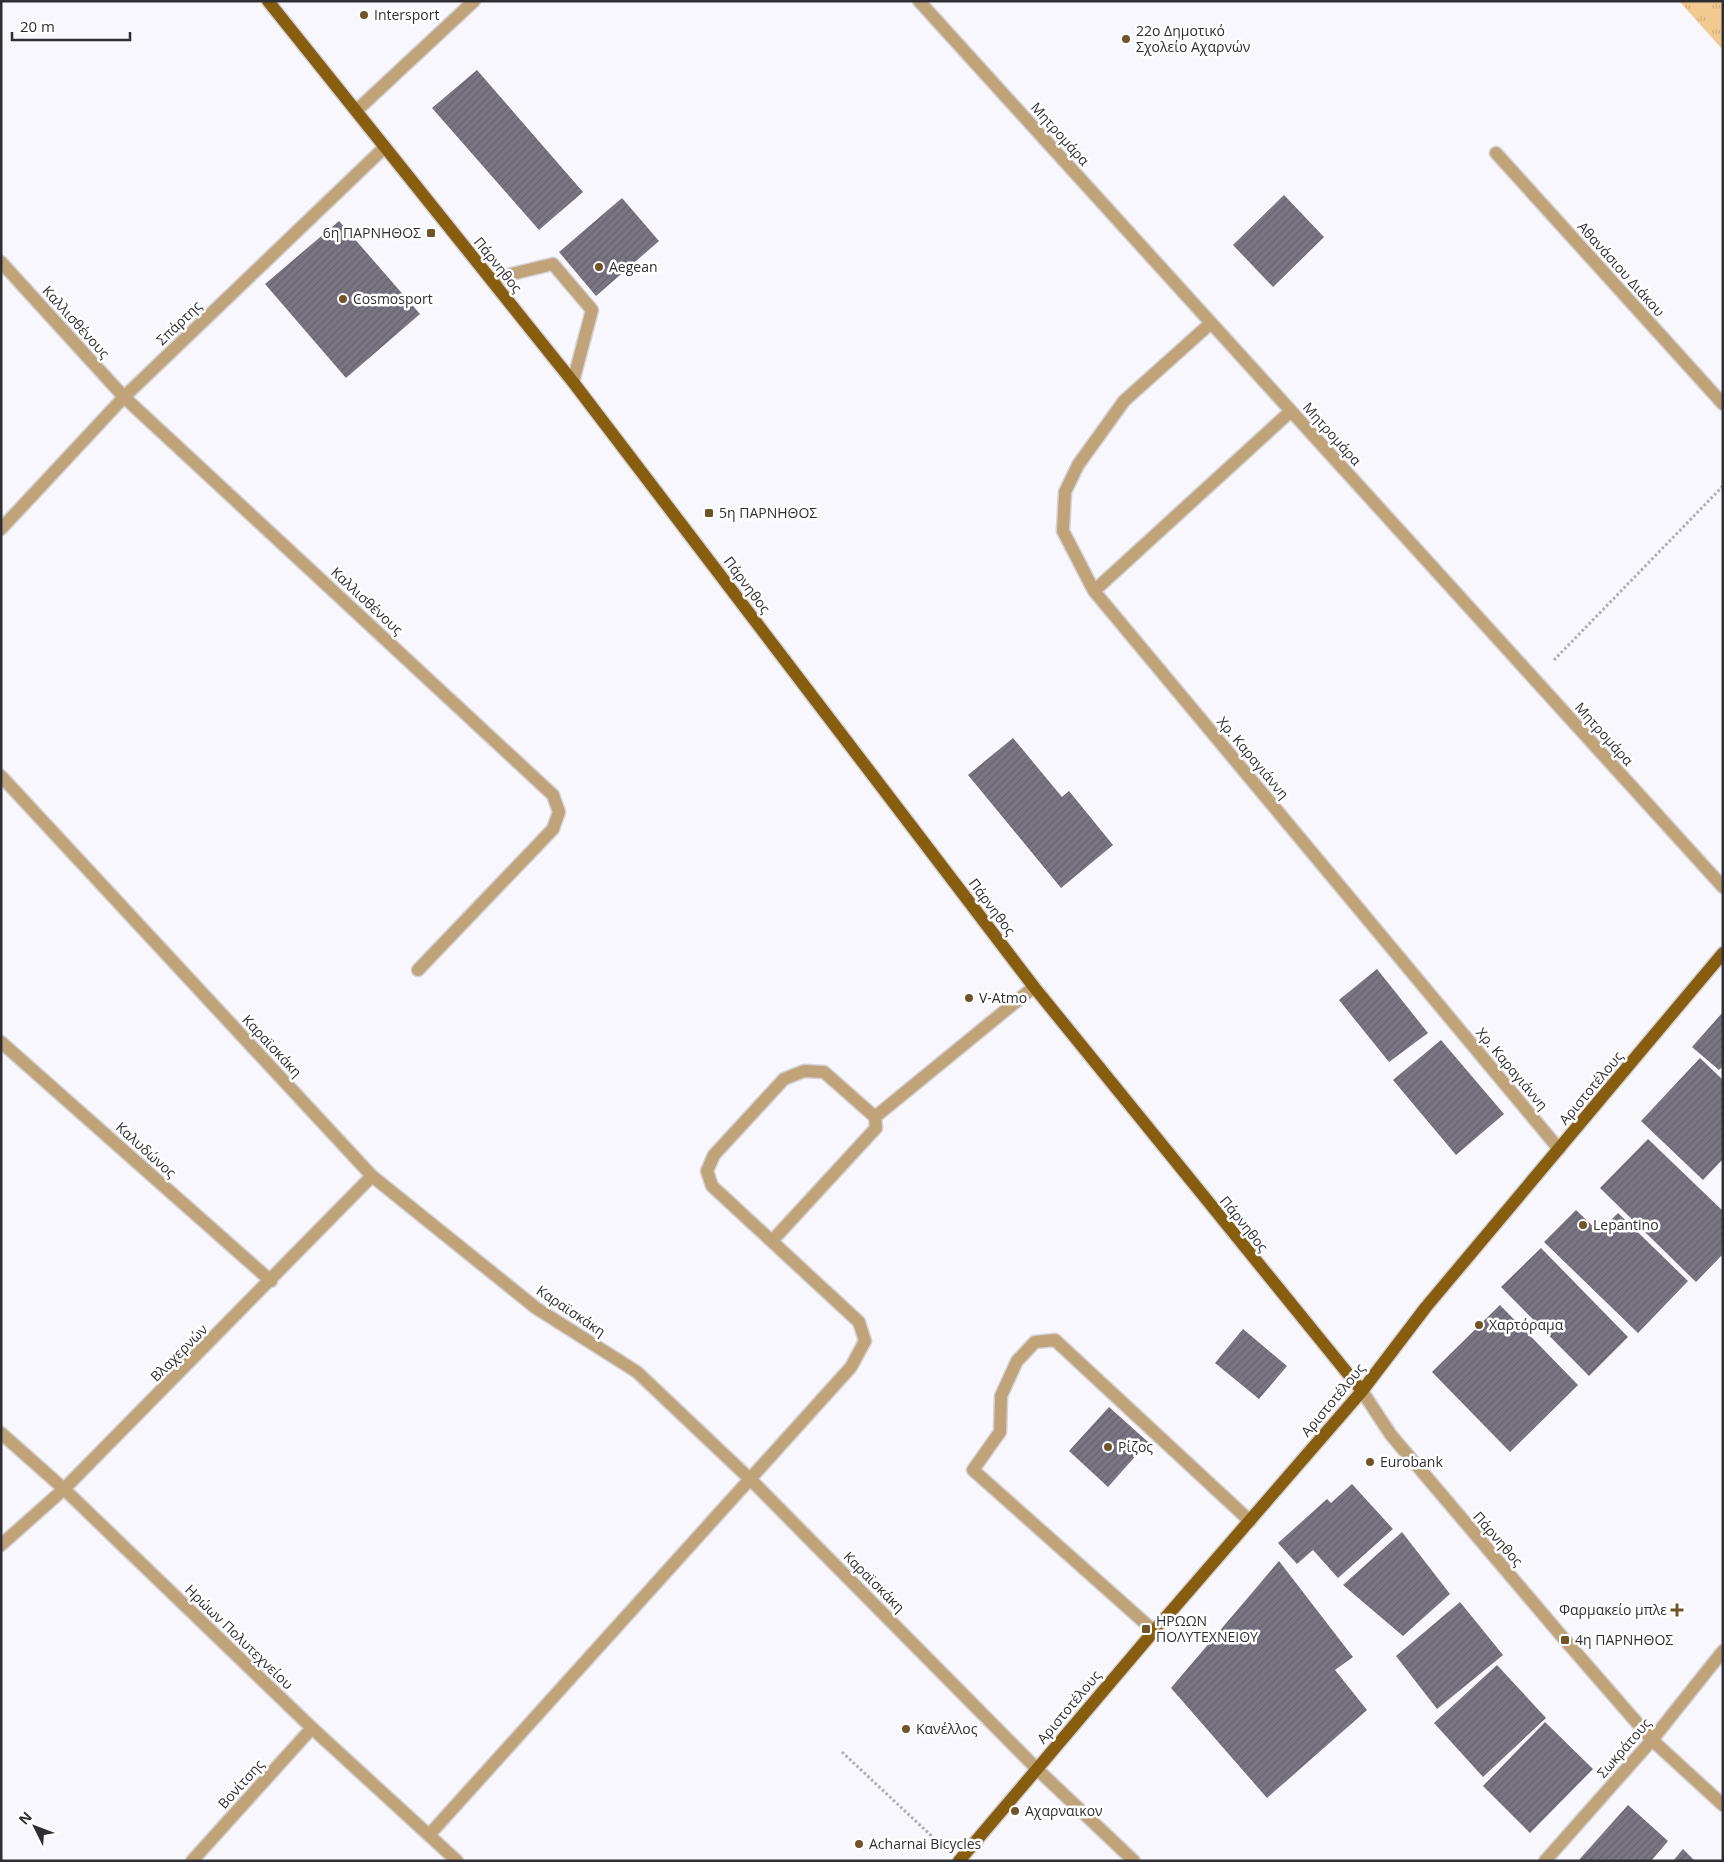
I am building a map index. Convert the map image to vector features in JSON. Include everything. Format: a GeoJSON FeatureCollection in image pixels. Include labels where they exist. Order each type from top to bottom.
{"type":"FeatureCollection","features":[{"type":"Feature","properties":{"kind":"main road","name":"Πάρνηθος"},"geometry":{"type":"LineString","coordinates":[[268,1],[573,382],[1034,987],[1362,1391]]}},
{"type":"Feature","properties":{"kind":"main road","name":"Αριστοτέλους"},"geometry":{"type":"LineString","coordinates":[[959,1861],[1154,1630],[1362,1391],[1426,1308],[1723,953]]}},
{"type":"Feature","properties":{"kind":"street"},"geometry":{"type":"LineString","coordinates":[[356,111],[474,1]]}},
{"type":"Feature","properties":{"kind":"street","name":"Μητρομάρα"},"geometry":{"type":"LineString","coordinates":[[919,1],[1723,887]]}},
{"type":"Feature","properties":{"kind":"street","name":"Σπάρτης"},"geometry":{"type":"LineString","coordinates":[[1,529],[124,397],[385,147]]}},
{"type":"Feature","properties":{"kind":"street","name":"Αθανάσιου Διάκου"},"geometry":{"type":"LineString","coordinates":[[1496,153],[1723,404]]}},
{"type":"Feature","properties":{"kind":"street","name":"Καλλισθένους"},"geometry":{"type":"LineString","coordinates":[[1,262],[124,397],[553,795],[560,812],[553,829],[418,970]]}},
{"type":"Feature","properties":{"kind":"street"},"geometry":{"type":"LineString","coordinates":[[491,279],[553,264],[592,310],[573,382]]}},
{"type":"Feature","properties":{"kind":"street","name":"Χρ. Καραγιάννη"},"geometry":{"type":"LineString","coordinates":[[1211,324],[1124,401],[1078,465],[1065,492],[1063,531],[1094,591],[1559,1149]]}},
{"type":"Feature","properties":{"kind":"street"},"geometry":{"type":"LineString","coordinates":[[1094,591],[1291,411]]}},
{"type":"Feature","properties":{"kind":"street","name":"Καραϊσκάκη"},"geometry":{"type":"LineString","coordinates":[[1,776],[372,1176],[536,1308],[637,1372],[751,1480],[1037,1768],[1134,1861]]}},
{"type":"Feature","properties":{"kind":"street"},"geometry":{"type":"LineString","coordinates":[[875,1117],[1034,987]]}},
{"type":"Feature","properties":{"kind":"street","name":"Καλυδώνος"},"geometry":{"type":"LineString","coordinates":[[1,1042],[271,1281]]}},
{"type":"Feature","properties":{"kind":"street"},"geometry":{"type":"LineString","coordinates":[[428,1834],[852,1367],[865,1341],[859,1322],[712,1186],[708,1171],[714,1155],[784,1079],[804,1071],[824,1072],[875,1117],[876,1128],[772,1241]]}},
{"type":"Feature","properties":{"kind":"street","name":"Βλαχερνών"},"geometry":{"type":"LineString","coordinates":[[1,1545],[64,1489],[271,1281],[372,1176]]}},
{"type":"Feature","properties":{"kind":"street"},"geometry":{"type":"LineString","coordinates":[[1154,1630],[973,1470],[1000,1432],[1000,1396],[1017,1361],[1035,1342],[1055,1340],[1250,1521]]}},
{"type":"Feature","properties":{"kind":"street","name":"Πάρνηθος"},"geometry":{"type":"LineString","coordinates":[[1362,1391],[1391,1436],[1652,1740],[1723,1805]]}},
{"type":"Feature","properties":{"kind":"street","name":"Ηρώων Πολυτεχνείου"},"geometry":{"type":"LineString","coordinates":[[1,1433],[64,1489],[312,1728],[457,1861]]}},
{"type":"Feature","properties":{"kind":"street","name":"Σωκράτους"},"geometry":{"type":"LineString","coordinates":[[1545,1861],[1652,1740],[1723,1652]]}},
{"type":"Feature","properties":{"kind":"street","name":"Βονίτσης"},"geometry":{"type":"LineString","coordinates":[[192,1861],[312,1728]]}},
{"type":"Feature","properties":{"kind":"path"},"geometry":{"type":"LineString","coordinates":[[1535,680],[1723,486]]}},
{"type":"Feature","properties":{"kind":"path"},"geometry":{"type":"LineString","coordinates":[[842,1752],[944,1847]]}},
{"type":"Feature","properties":{"kind":"green space"},"geometry":{"type":"Polygon","coordinates":[[[1679,1],[1723,1],[1723,50],[1679,1]]]}},
{"type":"Feature","properties":{"kind":"building"},"geometry":{"type":"Polygon","coordinates":[[[477,70],[583,192],[539,230],[432,108],[477,70]]]}},
{"type":"Feature","properties":{"kind":"building"},"geometry":{"type":"Polygon","coordinates":[[[1284,195],[1324,237],[1273,287],[1233,245],[1284,195]]]}},
{"type":"Feature","properties":{"kind":"building"},"geometry":{"type":"Polygon","coordinates":[[[622,198],[659,241],[596,296],[559,252],[622,198]]]}},
{"type":"Feature","properties":{"kind":"building","name":"Cosmosport"},"geometry":{"type":"Polygon","coordinates":[[[339,221],[420,314],[346,378],[265,284],[339,221]]]}},
{"type":"Feature","properties":{"kind":"building"},"geometry":{"type":"Polygon","coordinates":[[[1013,738],[1062,797],[1069,791],[1113,845],[1061,888],[968,775],[1013,738]]]}},
{"type":"Feature","properties":{"kind":"building"},"geometry":{"type":"Polygon","coordinates":[[[1377,969],[1428,1033],[1389,1062],[1339,1000],[1377,969]]]}},
{"type":"Feature","properties":{"kind":"building"},"geometry":{"type":"Polygon","coordinates":[[[1723,1012],[1723,1066],[1719,1070],[1692,1047],[1723,1012]]]}},
{"type":"Feature","properties":{"kind":"building"},"geometry":{"type":"Polygon","coordinates":[[[1441,1040],[1504,1114],[1456,1155],[1393,1080],[1441,1040]]]}},
{"type":"Feature","properties":{"kind":"building"},"geometry":{"type":"Polygon","coordinates":[[[1700,1058],[1723,1080],[1723,1159],[1703,1180],[1641,1121],[1700,1058]]]}},
{"type":"Feature","properties":{"kind":"building"},"geometry":{"type":"Polygon","coordinates":[[[1648,1139],[1723,1211],[1723,1254],[1696,1282],[1600,1188],[1648,1139]]]}},
{"type":"Feature","properties":{"kind":"building"},"geometry":{"type":"Polygon","coordinates":[[[1576,1210],[1599,1232],[1618,1213],[1688,1281],[1638,1333],[1544,1242],[1576,1210]]]}},
{"type":"Feature","properties":{"kind":"building"},"geometry":{"type":"Polygon","coordinates":[[[1541,1248],[1628,1337],[1589,1376],[1501,1287],[1541,1248]]]}},
{"type":"Feature","properties":{"kind":"building"},"geometry":{"type":"Polygon","coordinates":[[[1500,1305],[1578,1385],[1510,1452],[1432,1372],[1500,1305]]]}},
{"type":"Feature","properties":{"kind":"building"},"geometry":{"type":"Polygon","coordinates":[[[1243,1329],[1287,1366],[1259,1399],[1215,1363],[1243,1329]]]}},
{"type":"Feature","properties":{"kind":"building","name":"Ρίζος"},"geometry":{"type":"Polygon","coordinates":[[[1109,1407],[1148,1442],[1108,1487],[1069,1451],[1109,1407]]]}},
{"type":"Feature","properties":{"kind":"building"},"geometry":{"type":"Polygon","coordinates":[[[1352,1484],[1393,1529],[1338,1578],[1313,1550],[1297,1564],[1278,1543],[1327,1499],[1331,1503],[1352,1484]]]}},
{"type":"Feature","properties":{"kind":"building"},"geometry":{"type":"Polygon","coordinates":[[[1402,1532],[1450,1594],[1403,1636],[1343,1585],[1402,1532]]]}},
{"type":"Feature","properties":{"kind":"building"},"geometry":{"type":"Polygon","coordinates":[[[1279,1561],[1353,1657],[1335,1670],[1367,1710],[1267,1798],[1171,1688],[1279,1561]]]}},
{"type":"Feature","properties":{"kind":"building"},"geometry":{"type":"Polygon","coordinates":[[[1460,1602],[1503,1655],[1437,1709],[1396,1656],[1460,1602]]]}},
{"type":"Feature","properties":{"kind":"building"},"geometry":{"type":"Polygon","coordinates":[[[1497,1665],[1546,1718],[1483,1777],[1434,1723],[1497,1665]]]}},
{"type":"Feature","properties":{"kind":"building"},"geometry":{"type":"Polygon","coordinates":[[[1545,1722],[1593,1769],[1530,1833],[1483,1786],[1545,1722]]]}},
{"type":"Feature","properties":{"kind":"building"},"geometry":{"type":"Polygon","coordinates":[[[1628,1805],[1668,1841],[1651,1861],[1578,1861],[1628,1805]]]}},
{"type":"Feature","properties":{"kind":"building"},"geometry":{"type":"Polygon","coordinates":[[[1683,1849],[1695,1861],[1673,1861],[1683,1849]]]}},
{"type":"Feature","properties":{"kind":"place","name":"Intersport"},"geometry":{"type":"Point","coordinates":[364,15]}},
{"type":"Feature","properties":{"kind":"place","name":"22ο Δημοτικό Σχολείο Αχαρνών"},"geometry":{"type":"Point","coordinates":[1126,39]}},
{"type":"Feature","properties":{"kind":"place","name":"6η ΠΑΡΝΗΘΟΣ"},"geometry":{"type":"Point","coordinates":[431,233]}},
{"type":"Feature","properties":{"kind":"place","name":"Aegean"},"geometry":{"type":"Point","coordinates":[599,267]}},
{"type":"Feature","properties":{"kind":"place","name":"Cosmosport"},"geometry":{"type":"Point","coordinates":[343,299]}},
{"type":"Feature","properties":{"kind":"place","name":"5η ΠΑΡΝΗΘΟΣ"},"geometry":{"type":"Point","coordinates":[709,513]}},
{"type":"Feature","properties":{"kind":"place","name":"V-Atmo"},"geometry":{"type":"Point","coordinates":[969,998]}},
{"type":"Feature","properties":{"kind":"place","name":"Lepantino"},"geometry":{"type":"Point","coordinates":[1583,1225]}},
{"type":"Feature","properties":{"kind":"place","name":"Χαρτόραμα"},"geometry":{"type":"Point","coordinates":[1479,1325]}},
{"type":"Feature","properties":{"kind":"place","name":"Ρίζος"},"geometry":{"type":"Point","coordinates":[1108,1447]}},
{"type":"Feature","properties":{"kind":"place","name":"Eurobank"},"geometry":{"type":"Point","coordinates":[1370,1462]}},
{"type":"Feature","properties":{"kind":"place","name":"Φαρμακείο μπλε"},"geometry":{"type":"Point","coordinates":[1677,1610]}},
{"type":"Feature","properties":{"kind":"place","name":"ΗΡΩΩΝ ΠΟΛΥΤΕΧΝΕΙΟΥ"},"geometry":{"type":"Point","coordinates":[1146,1629]}},
{"type":"Feature","properties":{"kind":"place","name":"4η ΠΑΡΝΗΘΟΣ"},"geometry":{"type":"Point","coordinates":[1565,1640]}},
{"type":"Feature","properties":{"kind":"place","name":"Κανέλλος"},"geometry":{"type":"Point","coordinates":[906,1729]}},
{"type":"Feature","properties":{"kind":"place","name":"Αχαρναικον"},"geometry":{"type":"Point","coordinates":[1015,1811]}},
{"type":"Feature","properties":{"kind":"place","name":"Acharnai Bicycles"},"geometry":{"type":"Point","coordinates":[859,1844]}}]}
